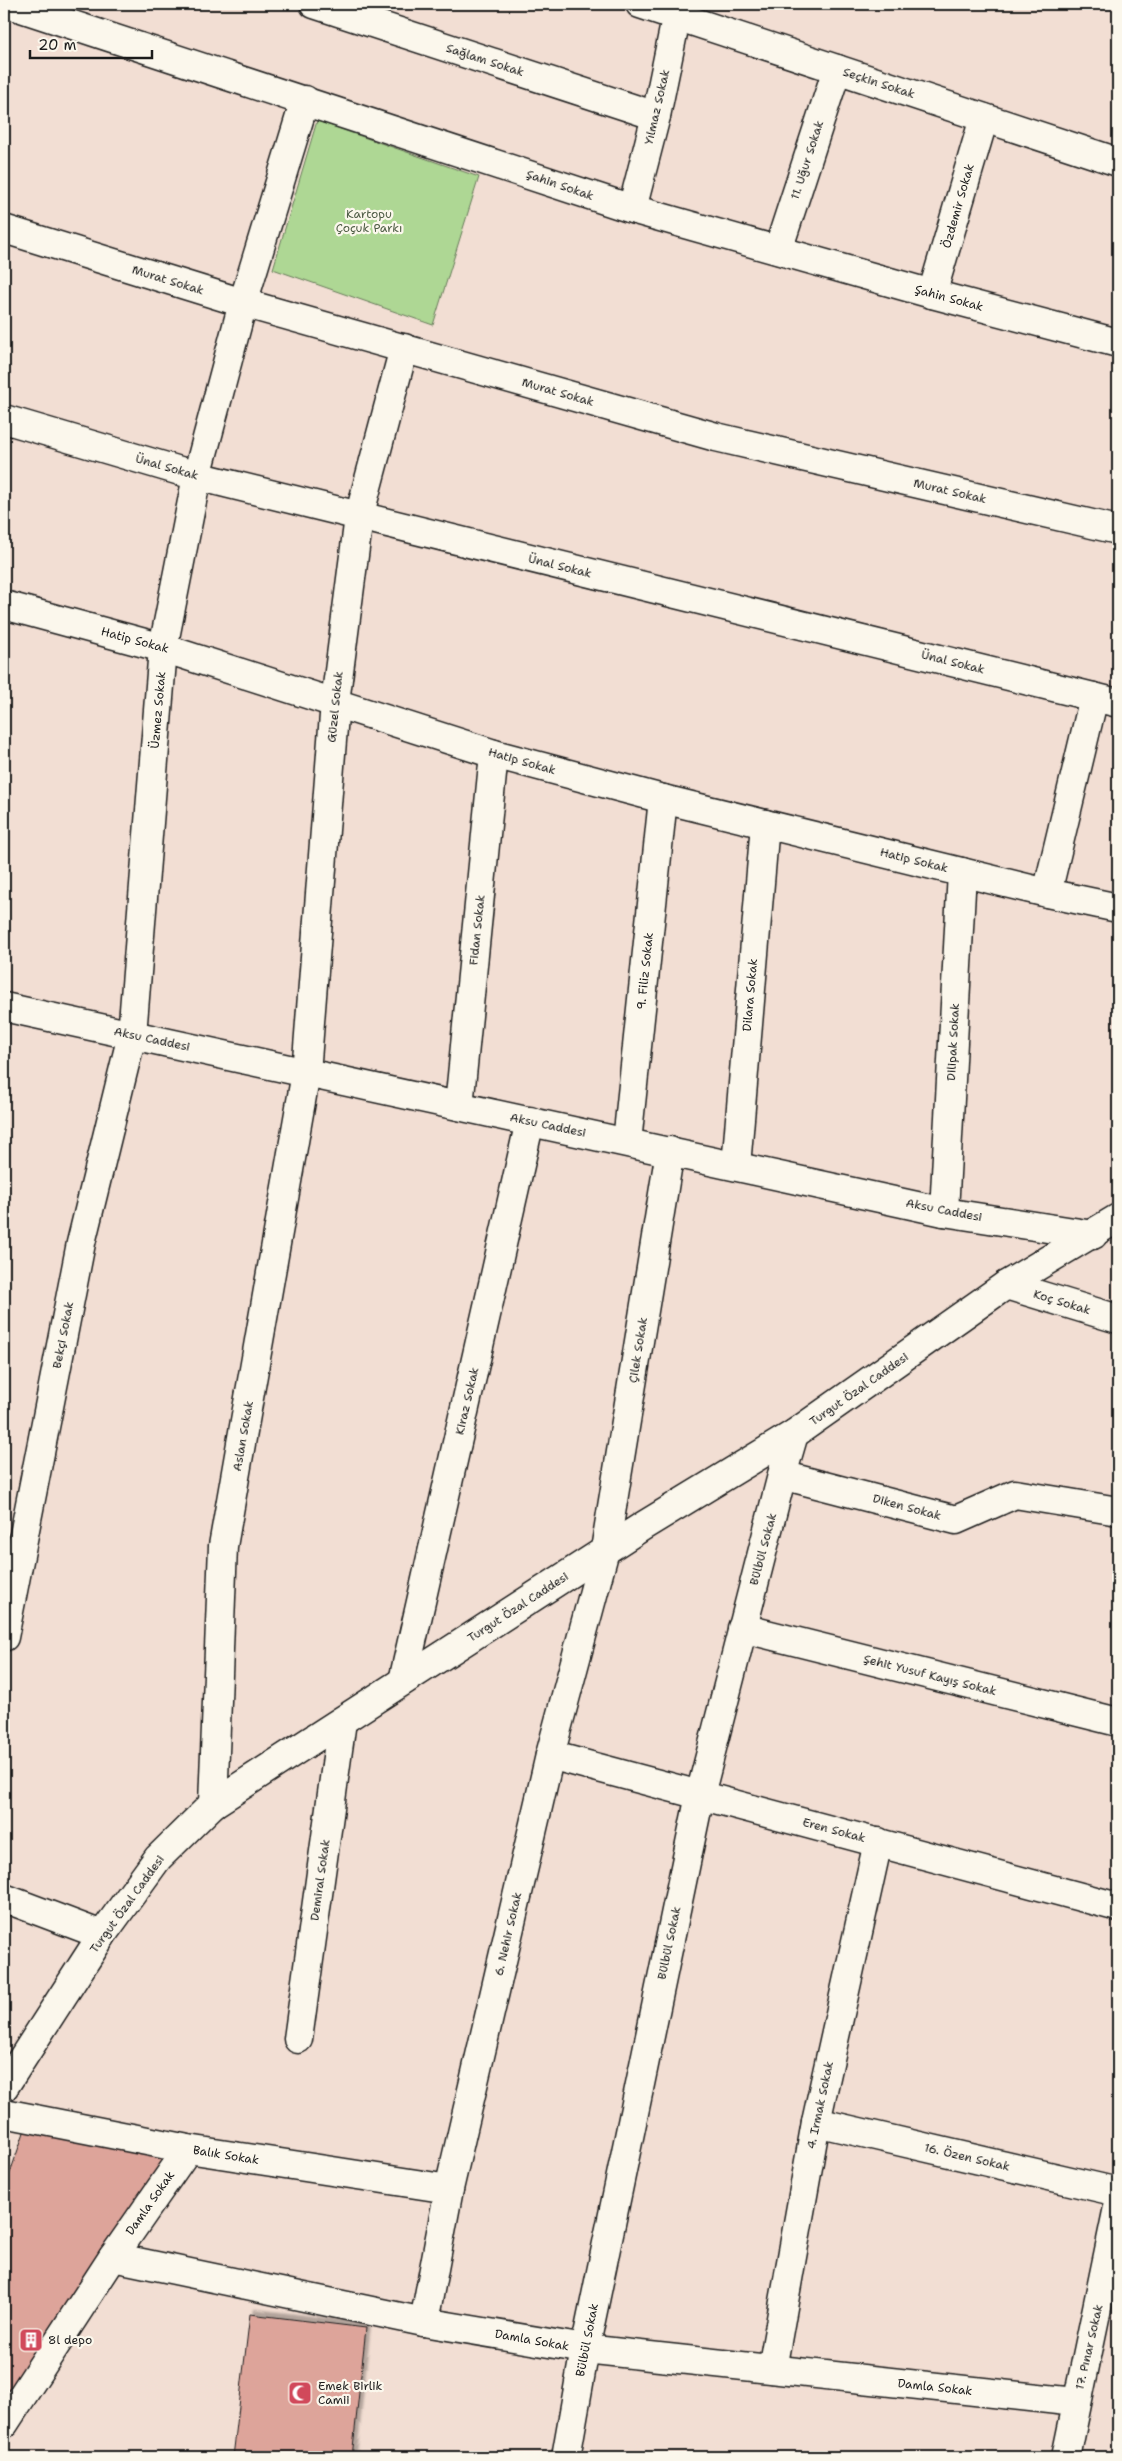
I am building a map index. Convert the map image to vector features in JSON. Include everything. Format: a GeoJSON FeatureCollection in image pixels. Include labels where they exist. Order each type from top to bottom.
{"type":"FeatureCollection","features":[{"type":"Feature","properties":{"kind":"street","name":"Şahin Sokak"},"geometry":{"type":"LineString","coordinates":[[9,4],[306,100],[632,209],[932,294],[1118,343]]}},
{"type":"Feature","properties":{"kind":"street","name":"Sağlam Sokak"},"geometry":{"type":"LineString","coordinates":[[314,4],[656,116]]}},
{"type":"Feature","properties":{"kind":"street","name":"Seçkin Sokak"},"geometry":{"type":"LineString","coordinates":[[640,4],[678,10],[837,69],[1118,162]]}},
{"type":"Feature","properties":{"kind":"street","name":"Yılmaz Sokak"},"geometry":{"type":"LineString","coordinates":[[632,209],[656,116],[678,10]]}},
{"type":"Feature","properties":{"kind":"street","name":"11. Uğur Sokak"},"geometry":{"type":"LineString","coordinates":[[778,250],[837,69]]}},
{"type":"Feature","properties":{"kind":"street","name":"Üzmez Sokak"},"geometry":{"type":"LineString","coordinates":[[132,1035],[163,648],[197,476],[243,303],[306,100]]}},
{"type":"Feature","properties":{"kind":"street","name":"Özdemir Sokak"},"geometry":{"type":"LineString","coordinates":[[932,294],[984,118]]}},
{"type":"Feature","properties":{"kind":"street","name":"Murat Sokak"},"geometry":{"type":"LineString","coordinates":[[4,229],[243,303],[716,437],[1118,530]]}},
{"type":"Feature","properties":{"kind":"street","name":"Güzel Sokak"},"geometry":{"type":"LineString","coordinates":[[306,1073],[335,702],[359,517],[404,348]]}},
{"type":"Feature","properties":{"kind":"street","name":"Ünal Sokak"},"geometry":{"type":"LineString","coordinates":[[4,419],[197,476],[1106,700]]}},
{"type":"Feature","properties":{"kind":"street","name":"Hatip Sokak"},"geometry":{"type":"LineString","coordinates":[[4,605],[163,648],[494,754],[663,799],[1047,893],[1118,908]]}},
{"type":"Feature","properties":{"kind":"street"},"geometry":{"type":"LineString","coordinates":[[1047,893],[1106,700]]}},
{"type":"Feature","properties":{"kind":"street","name":"Fidan Sokak"},"geometry":{"type":"LineString","coordinates":[[458,1106],[494,754]]}},
{"type":"Feature","properties":{"kind":"street","name":"9. Filiz Sokak"},"geometry":{"type":"LineString","coordinates":[[627,1142],[663,799]]}},
{"type":"Feature","properties":{"kind":"street","name":"Dilara Sokak"},"geometry":{"type":"LineString","coordinates":[[736,1166],[765,824]]}},
{"type":"Feature","properties":{"kind":"street","name":"Dilipak Sokak"},"geometry":{"type":"LineString","coordinates":[[944,1212],[962,872]]}},
{"type":"Feature","properties":{"kind":"street","name":"Aksu Caddesi"},"geometry":{"type":"LineString","coordinates":[[4,1007],[670,1150],[944,1212],[1093,1235]]}},
{"type":"Feature","properties":{"kind":"street","name":"Bekçi Sokak"},"geometry":{"type":"LineString","coordinates":[[4,1637],[81,1243],[132,1035]]}},
{"type":"Feature","properties":{"kind":"street","name":"Aslan Sokak"},"geometry":{"type":"LineString","coordinates":[[213,1804],[223,1546],[306,1073]]}},
{"type":"Feature","properties":{"kind":"street","name":"Kiraz Sokak"},"geometry":{"type":"LineString","coordinates":[[404,1681],[530,1121]]}},
{"type":"Feature","properties":{"kind":"street","name":"Çilek Sokak"},"geometry":{"type":"LineString","coordinates":[[606,1550],[670,1150]]}},
{"type":"Feature","properties":{"kind":"street","name":"Turgut Özal Caddesi"},"geometry":{"type":"LineString","coordinates":[[4,2087],[102,1935],[158,1858],[213,1804],[606,1550],[794,1434],[1006,1285],[1093,1235],[1118,1218]]}},
{"type":"Feature","properties":{"kind":"street","name":"Koç Sokak"},"geometry":{"type":"LineString","coordinates":[[1006,1285],[1118,1320]]}},
{"type":"Feature","properties":{"kind":"street","name":"Bülbül Sokak"},"geometry":{"type":"LineString","coordinates":[[566,2457],[585,2349],[700,1795],[794,1434]]}},
{"type":"Feature","properties":{"kind":"street","name":"Diken Sokak"},"geometry":{"type":"LineString","coordinates":[[782,1475],[956,1520],[1015,1494],[1118,1511]]}},
{"type":"Feature","properties":{"kind":"street","name":"6. Nehir Sokak"},"geometry":{"type":"LineString","coordinates":[[424,2322],[449,2189],[550,1755],[606,1550]]}},
{"type":"Feature","properties":{"kind":"street","name":"Şehit Yusuf Kayış Sokak"},"geometry":{"type":"LineString","coordinates":[[742,1628],[1118,1722]]}},
{"type":"Feature","properties":{"kind":"street","name":"Demiral Sokak"},"geometry":{"type":"LineString","coordinates":[[298,2039],[342,1721]]}},
{"type":"Feature","properties":{"kind":"street","name":"Eren Sokak"},"geometry":{"type":"LineString","coordinates":[[550,1755],[1118,1906]]}},
{"type":"Feature","properties":{"kind":"street","name":"4. Irmak Sokak"},"geometry":{"type":"LineString","coordinates":[[772,2369],[816,2122],[878,1842]]}},
{"type":"Feature","properties":{"kind":"street"},"geometry":{"type":"LineString","coordinates":[[4,1898],[102,1935]]}},
{"type":"Feature","properties":{"kind":"street","name":"Balık Sokak"},"geometry":{"type":"LineString","coordinates":[[4,2113],[188,2149],[449,2189]]}},
{"type":"Feature","properties":{"kind":"street","name":"16. Özen Sokak"},"geometry":{"type":"LineString","coordinates":[[816,2122],[1118,2192]]}},
{"type":"Feature","properties":{"kind":"street","name":"Damla Sokak"},"geometry":{"type":"LineString","coordinates":[[4,2424],[113,2257],[188,2149]]}},
{"type":"Feature","properties":{"kind":"street","name":"17. Pınar Sokak"},"geometry":{"type":"LineString","coordinates":[[1066,2457],[1076,2402],[1108,2309],[1118,2207]]}},
{"type":"Feature","properties":{"kind":"street","name":"Damla Sokak"},"geometry":{"type":"LineString","coordinates":[[113,2257],[424,2322],[585,2349],[1076,2402]]}},
{"type":"Feature","properties":{"kind":"green space","name":"Kartopu Çoçuk Parkı"},"geometry":{"type":"Polygon","coordinates":[[[317,121],[479,177],[433,325],[273,269],[317,121]]]}},
{"type":"Feature","properties":{"kind":"building","name":"8l depo"},"geometry":{"type":"Polygon","coordinates":[[[29,2118],[188,2149],[4,2424],[4,2190],[29,2118]]]}},
{"type":"Feature","properties":{"kind":"building","name":"Emek Birlik Camii"},"geometry":{"type":"Polygon","coordinates":[[[250,2314],[366,2328],[352,2457],[233,2457],[250,2314]]]}},
{"type":"Feature","properties":{"kind":"place","name":"8l depo"},"geometry":{"type":"Point","coordinates":[31,2340]}},
{"type":"Feature","properties":{"kind":"place","name":"Emek Birlik Camii"},"geometry":{"type":"Point","coordinates":[300,2393]}}]}
